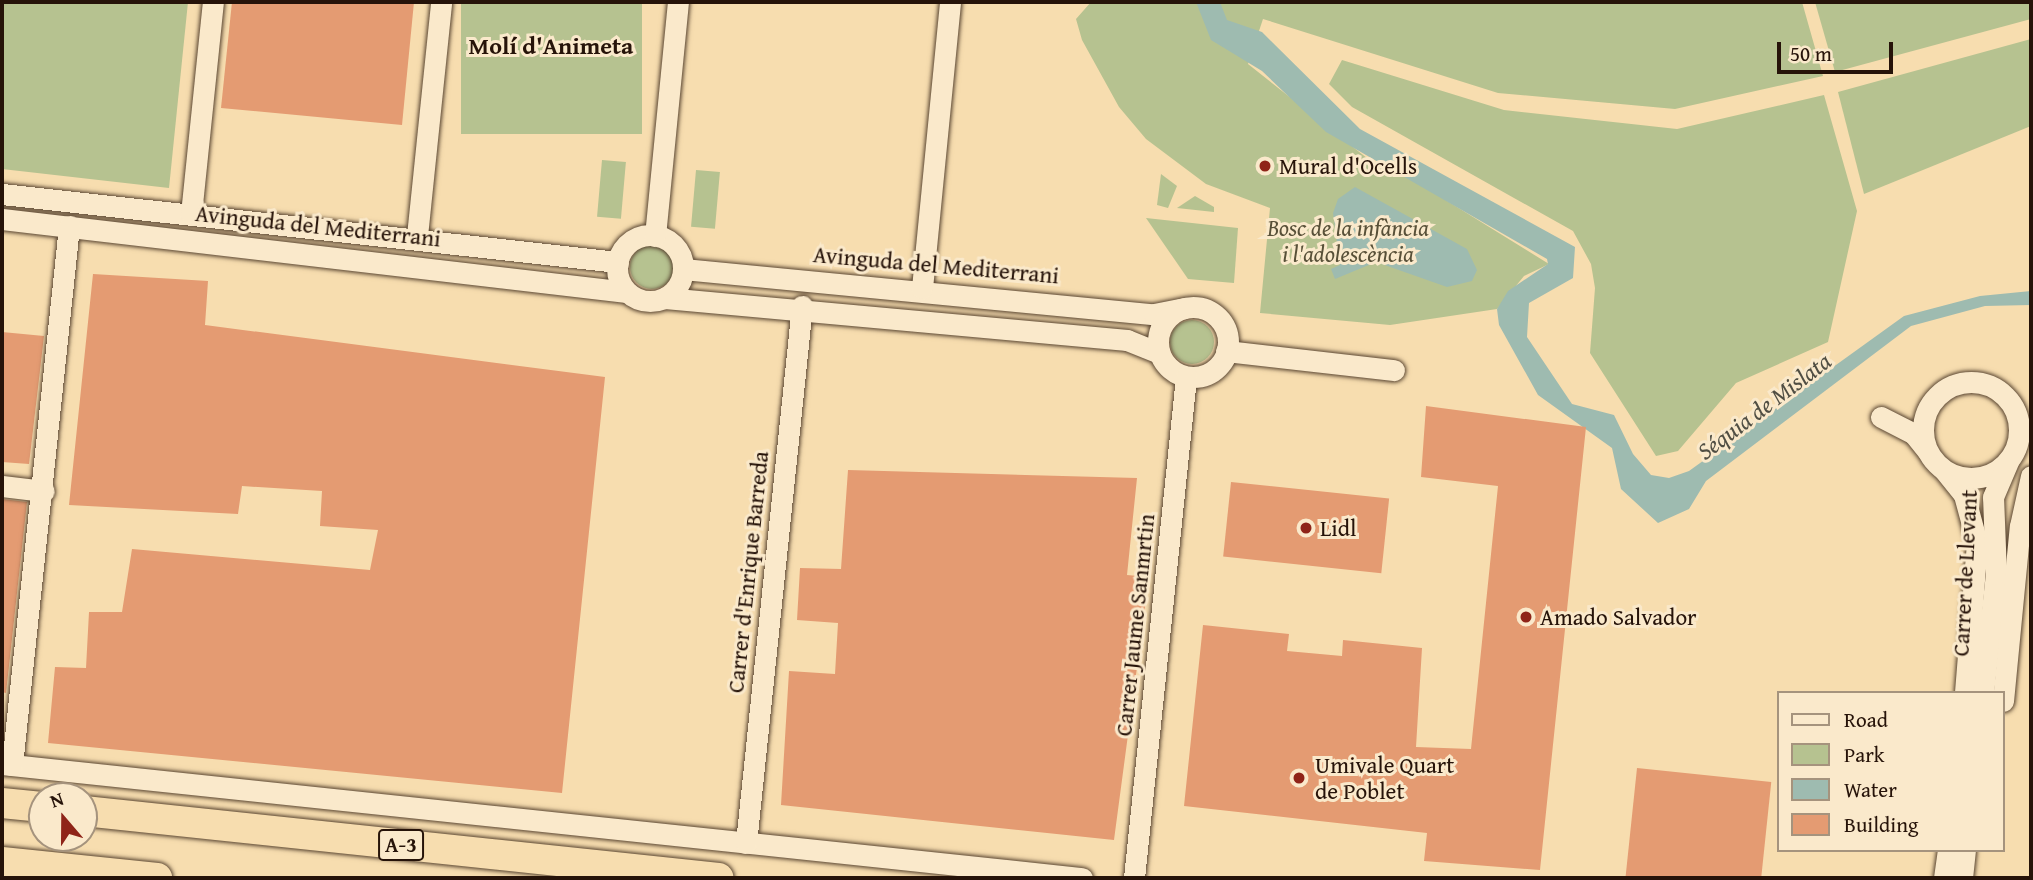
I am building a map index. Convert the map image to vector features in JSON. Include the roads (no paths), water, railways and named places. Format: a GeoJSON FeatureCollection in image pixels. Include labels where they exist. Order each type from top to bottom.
{"type":"FeatureCollection","features":[{"type":"Feature","properties":{"kind":"highway"},"geometry":{"type":"LineString","coordinates":[[2,803],[28,806]]}},
{"type":"Feature","properties":{"kind":"highway","name":"A-3"},"geometry":{"type":"LineString","coordinates":[[98,812],[718,878]]}},
{"type":"Feature","properties":{"kind":"highway"},"geometry":{"type":"LineString","coordinates":[[2,862],[157,878]]}},
{"type":"Feature","properties":{"kind":"street"},"geometry":{"type":"LineString","coordinates":[[191,214],[213,2]]}},
{"type":"Feature","properties":{"kind":"street"},"geometry":{"type":"LineString","coordinates":[[417,236],[441,2]]}},
{"type":"Feature","properties":{"kind":"street"},"geometry":{"type":"LineString","coordinates":[[655,236],[678,2]]}},
{"type":"Feature","properties":{"kind":"street"},"geometry":{"type":"LineString","coordinates":[[922,288],[950,2]]}},
{"type":"Feature","properties":{"kind":"street","name":"Avinguda del Mediterrani"},"geometry":{"type":"LineString","coordinates":[[2,194],[417,236],[618,262]]}},
{"type":"Feature","properties":{"kind":"street","name":"Avinguda del Mediterrani"},"geometry":{"type":"LineString","coordinates":[[2,219],[627,292]]}},
{"type":"Feature","properties":{"kind":"street"},"geometry":{"type":"LineString","coordinates":[[69,226],[44,491],[7,765],[1082,878]]}},
{"type":"Feature","properties":{"kind":"street"},"geometry":{"type":"LineString","coordinates":[[665,298],[683,269],[675,247],[655,236],[635,239],[618,262],[627,292],[645,301],[665,298],[802,306],[1127,340],[1159,353]]}},
{"type":"Feature","properties":{"kind":"street","name":"Avinguda del Mediterrani"},"geometry":{"type":"LineString","coordinates":[[683,269],[922,288],[1154,314],[1184,308]]}},
{"type":"Feature","properties":{"kind":"street","name":"Carrer d'Enrique Barreda"},"geometry":{"type":"LineString","coordinates":[[746,843],[802,306]]}},
{"type":"Feature","properties":{"kind":"street"},"geometry":{"type":"LineString","coordinates":[[1184,308],[1214,314],[1226,331],[1226,351],[1207,374],[1186,377],[1169,369],[1159,353],[1159,330],[1184,308]]}},
{"type":"Feature","properties":{"kind":"street"},"geometry":{"type":"LineString","coordinates":[[1226,351],[1394,370]]}},
{"type":"Feature","properties":{"kind":"street","name":"Carrer Jaume Sanmrtin"},"geometry":{"type":"LineString","coordinates":[[1135,878],[1186,377]]}},
{"type":"Feature","properties":{"kind":"street"},"geometry":{"type":"LineString","coordinates":[[2031,414],[2011,402],[2000,391],[1971,382],[1942,391],[1918,412],[1881,418],[1913,433],[1932,457],[1966,478],[1997,470],[2031,445]]}},
{"type":"Feature","properties":{"kind":"street"},"geometry":{"type":"LineString","coordinates":[[2010,459],[2020,431],[2011,402]]}},
{"type":"Feature","properties":{"kind":"street"},"geometry":{"type":"LineString","coordinates":[[1931,403],[1923,435],[1932,457]]}},
{"type":"Feature","properties":{"kind":"street","name":"Carrer de Llevant"},"geometry":{"type":"LineString","coordinates":[[1932,457],[1964,495],[1975,525],[1965,691]]}},
{"type":"Feature","properties":{"kind":"street","name":"Carrer de Llevant"},"geometry":{"type":"LineString","coordinates":[[1983,691],[1996,574],[1993,497],[2010,459]]}},
{"type":"Feature","properties":{"kind":"street","name":"Carrer de Llevant"},"geometry":{"type":"LineString","coordinates":[[2004,691],[2020,526],[2031,476]]}},
{"type":"Feature","properties":{"kind":"street"},"geometry":{"type":"LineString","coordinates":[[2,486],[44,491]]}},
{"type":"Feature","properties":{"kind":"street"},"geometry":{"type":"LineString","coordinates":[[1944,878],[1948,852]]}},
{"type":"Feature","properties":{"kind":"street"},"geometry":{"type":"LineString","coordinates":[[1962,878],[1965,852]]}},
{"type":"Feature","properties":{"kind":"water"},"geometry":{"type":"Polygon","coordinates":[[[1196,2],[1220,2],[1227,20],[1262,32],[1360,129],[1575,247],[1573,278],[1529,303],[1527,337],[1572,404],[1614,415],[1633,454],[1651,475],[1669,478],[1689,471],[1904,316],[1980,296],[2031,291],[2031,305],[1985,306],[1911,326],[1706,481],[1689,509],[1658,523],[1621,489],[1612,448],[1538,395],[1499,325],[1497,309],[1508,291],[1548,264],[1547,259],[1326,132],[1262,71],[1211,40],[1196,2]]]}},
{"type":"Feature","properties":{"kind":"water"},"geometry":{"type":"Polygon","coordinates":[[[1355,187],[1467,249],[1477,270],[1472,281],[1447,287],[1376,262],[1335,279],[1331,269],[1340,265],[1333,213],[1338,199],[1355,187]]]}},
{"type":"Feature","properties":{"kind":"place","name":"Mural d'Ocells"},"geometry":{"type":"Point","coordinates":[1265,166]}},
{"type":"Feature","properties":{"kind":"place","name":"Lidl"},"geometry":{"type":"Point","coordinates":[1306,528]}},
{"type":"Feature","properties":{"kind":"place","name":"Amado Salvador"},"geometry":{"type":"Point","coordinates":[1526,617]}},
{"type":"Feature","properties":{"kind":"place","name":"Umivale Quart de Poblet"},"geometry":{"type":"Point","coordinates":[1299,778]}},
{"type":"Feature","properties":{"kind":"district","name":"Molí d'Animeta"},"geometry":{"type":"Point","coordinates":[551,46]}},
{"type":"Feature","properties":{"kind":"park label","name":"Bosc de la infància i l'adolescència"},"geometry":{"type":"Point","coordinates":[1348,241]}},
{"type":"Feature","properties":{"kind":"water label","name":"Séquia de Mislata"},"geometry":{"type":"Point","coordinates":[1764,406]}}]}
